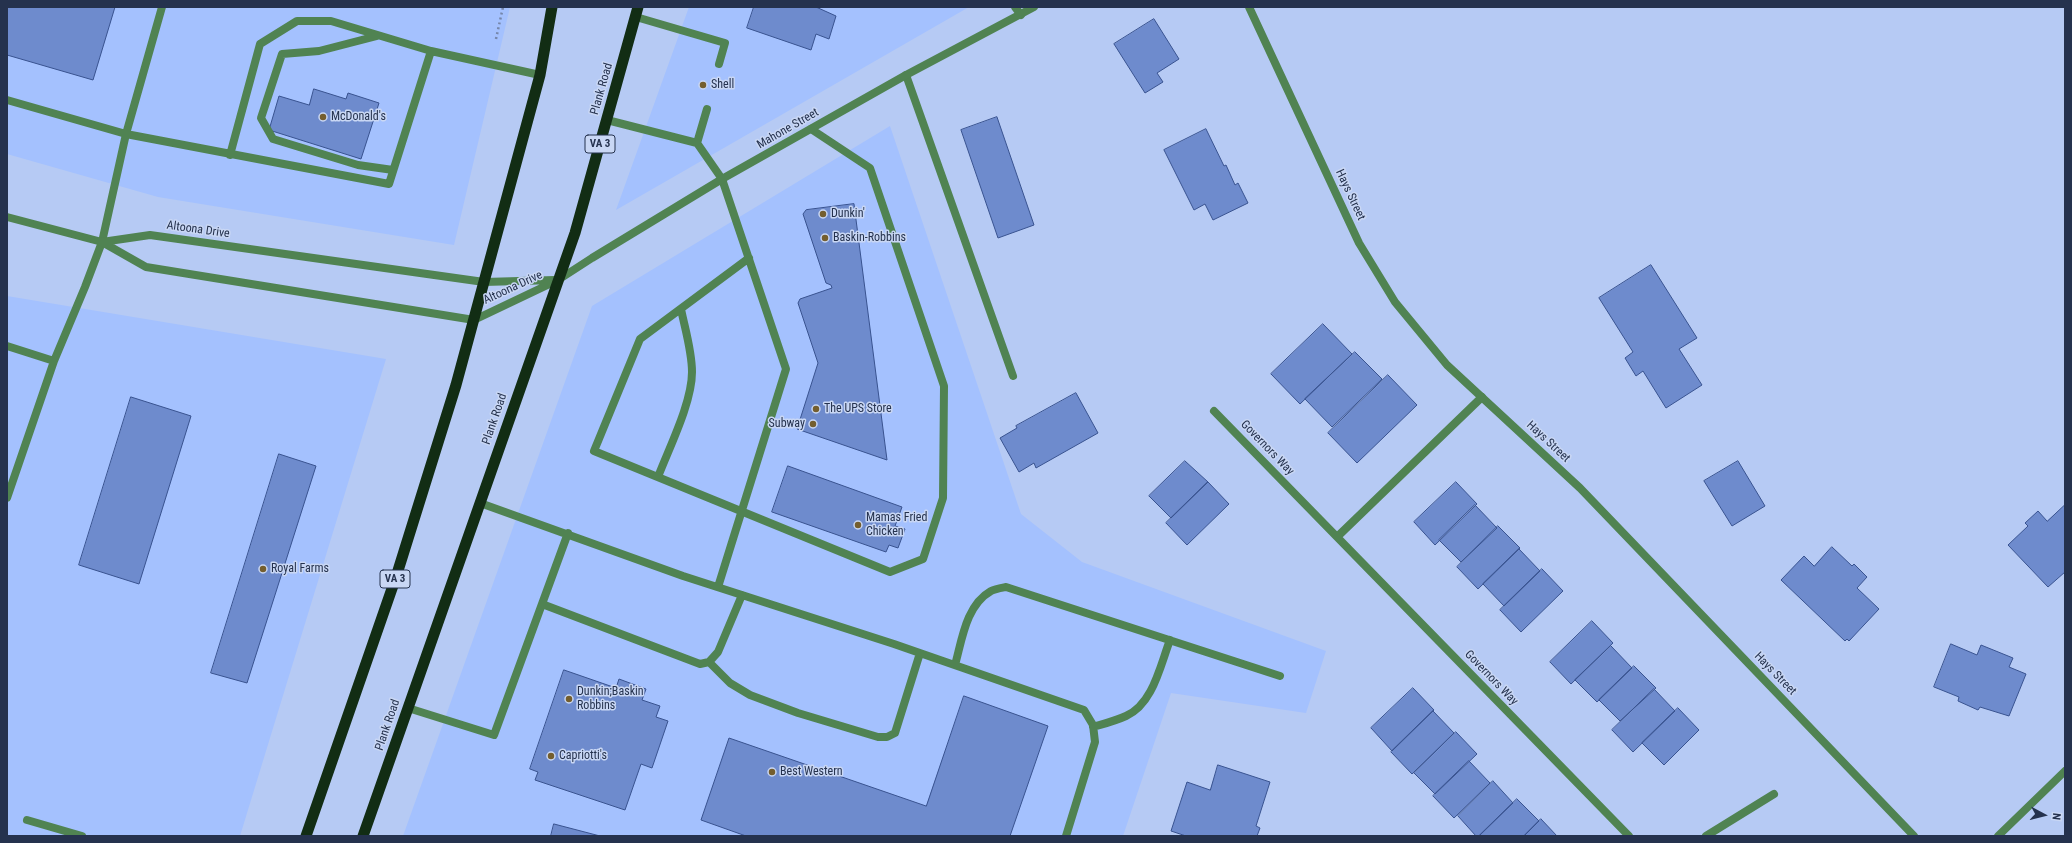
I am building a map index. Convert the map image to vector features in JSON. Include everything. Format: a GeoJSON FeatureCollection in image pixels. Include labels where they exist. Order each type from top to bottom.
{"type":"FeatureCollection","features":[{"type":"Feature","properties":{"kind":"highway","name":"VA 3"},"geometry":{"type":"LineString","coordinates":[[306,836],[396,577],[456,385],[540,75],[552,7]]}},
{"type":"Feature","properties":{"kind":"highway","name":"Plank Road"},"geometry":{"type":"LineString","coordinates":[[363,836],[575,233],[637,12]]}},
{"type":"Feature","properties":{"kind":"street"},"geometry":{"type":"LineString","coordinates":[[7,498],[54,361],[102,242],[126,134],[162,7]]}},
{"type":"Feature","properties":{"kind":"street"},"geometry":{"type":"LineString","coordinates":[[1016,7],[1021,15]]}},
{"type":"Feature","properties":{"kind":"street","name":"Mahone Street"},"geometry":{"type":"LineString","coordinates":[[558,280],[722,180],[906,75],[1034,7]]}},
{"type":"Feature","properties":{"kind":"street","name":"Hays Street"},"geometry":{"type":"LineString","coordinates":[[1249,7],[1359,243],[1395,302],[1447,365],[1580,488],[1914,836]]}},
{"type":"Feature","properties":{"kind":"street"},"geometry":{"type":"LineString","coordinates":[[637,12],[724,43],[719,64]]}},
{"type":"Feature","properties":{"kind":"street"},"geometry":{"type":"LineString","coordinates":[[230,155],[260,44],[297,21],[331,21],[431,51],[540,75]]}},
{"type":"Feature","properties":{"kind":"street"},"geometry":{"type":"LineString","coordinates":[[378,36],[319,52],[282,54],[261,118],[273,139],[358,164],[393,170]]}},
{"type":"Feature","properties":{"kind":"street"},"geometry":{"type":"LineString","coordinates":[[7,100],[126,134],[230,155],[389,184],[431,51]]}},
{"type":"Feature","properties":{"kind":"street"},"geometry":{"type":"LineString","coordinates":[[906,75],[1013,376]]}},
{"type":"Feature","properties":{"kind":"street"},"geometry":{"type":"LineString","coordinates":[[697,143],[707,109]]}},
{"type":"Feature","properties":{"kind":"street"},"geometry":{"type":"LineString","coordinates":[[607,120],[697,143],[722,180],[786,369],[718,587]]}},
{"type":"Feature","properties":{"kind":"street"},"geometry":{"type":"LineString","coordinates":[[749,258],[640,339],[594,451],[890,572],[923,559],[943,498],[944,386],[870,168],[811,129]]}},
{"type":"Feature","properties":{"kind":"street","name":"Altoona Drive"},"geometry":{"type":"LineString","coordinates":[[7,217],[102,242],[146,267],[474,320],[558,280]]}},
{"type":"Feature","properties":{"kind":"street","name":"Altoona Drive"},"geometry":{"type":"LineString","coordinates":[[102,242],[150,235],[484,282],[558,280]]}},
{"type":"Feature","properties":{"kind":"street"},"geometry":{"type":"LineString","coordinates":[[658,477],[690,392],[692,372],[688,340],[681,309]]}},
{"type":"Feature","properties":{"kind":"street"},"geometry":{"type":"LineString","coordinates":[[7,346],[54,361]]}},
{"type":"Feature","properties":{"kind":"street"},"geometry":{"type":"LineString","coordinates":[[1337,537],[1482,397]]}},
{"type":"Feature","properties":{"kind":"street","name":"Governors Way"},"geometry":{"type":"LineString","coordinates":[[1214,411],[1629,836]]}},
{"type":"Feature","properties":{"kind":"street"},"geometry":{"type":"LineString","coordinates":[[480,503],[568,533],[683,576],[920,653],[1084,710],[1093,727],[1095,742],[1066,836]]}},
{"type":"Feature","properties":{"kind":"street"},"geometry":{"type":"LineString","coordinates":[[408,708],[494,735],[568,533]]}},
{"type":"Feature","properties":{"kind":"street"},"geometry":{"type":"LineString","coordinates":[[955,665],[967,621],[979,601],[991,591],[1006,587],[1280,676]]}},
{"type":"Feature","properties":{"kind":"street"},"geometry":{"type":"LineString","coordinates":[[542,604],[700,664],[709,662],[718,652],[742,595]]}},
{"type":"Feature","properties":{"kind":"street"},"geometry":{"type":"LineString","coordinates":[[1093,727],[1125,717],[1143,703],[1149,693],[1170,640]]}},
{"type":"Feature","properties":{"kind":"street"},"geometry":{"type":"LineString","coordinates":[[709,662],[730,683],[750,695],[798,713],[878,737],[887,737],[895,733],[920,653]]}},
{"type":"Feature","properties":{"kind":"street"},"geometry":{"type":"LineString","coordinates":[[1998,836],[2065,771]]}},
{"type":"Feature","properties":{"kind":"street"},"geometry":{"type":"LineString","coordinates":[[1706,836],[1774,794]]}},
{"type":"Feature","properties":{"kind":"street"},"geometry":{"type":"LineString","coordinates":[[27,820],[82,836]]}},
{"type":"Feature","properties":{"kind":"path"},"geometry":{"type":"LineString","coordinates":[[496,39],[503,7]]}},
{"type":"Feature","properties":{"kind":"shaded area"},"geometry":{"type":"Polygon","coordinates":[[[7,7],[510,7],[454,245],[158,197],[7,154],[7,7]]]}},
{"type":"Feature","properties":{"kind":"shaded area"},"geometry":{"type":"Polygon","coordinates":[[[689,7],[969,7],[616,210],[689,7]]]}},
{"type":"Feature","properties":{"kind":"shaded area"},"geometry":{"type":"Polygon","coordinates":[[[890,126],[1021,514],[1082,562],[1326,651],[1306,713],[1171,693],[1123,836],[403,836],[592,306],[890,126]]]}},
{"type":"Feature","properties":{"kind":"shaded area"},"geometry":{"type":"Polygon","coordinates":[[[7,296],[386,359],[240,836],[7,836],[7,296]]]}},
{"type":"Feature","properties":{"kind":"building"},"geometry":{"type":"Polygon","coordinates":[[[7,7],[115,7],[93,80],[7,55],[7,7]]]}},
{"type":"Feature","properties":{"kind":"building"},"geometry":{"type":"Polygon","coordinates":[[[754,7],[816,7],[836,16],[829,39],[816,34],[811,50],[747,28],[754,7]]]}},
{"type":"Feature","properties":{"kind":"building"},"geometry":{"type":"Polygon","coordinates":[[[1154,19],[1179,59],[1157,73],[1163,82],[1145,93],[1114,44],[1154,19]]]}},
{"type":"Feature","properties":{"kind":"building","name":"McDonald's"},"geometry":{"type":"Polygon","coordinates":[[[314,89],[346,99],[348,93],[379,103],[361,159],[269,130],[279,96],[309,105],[314,89]]]}},
{"type":"Feature","properties":{"kind":"building"},"geometry":{"type":"Polygon","coordinates":[[[997,117],[1034,225],[998,238],[961,130],[997,117]]]}},
{"type":"Feature","properties":{"kind":"building"},"geometry":{"type":"Polygon","coordinates":[[[1206,129],[1224,166],[1226,165],[1235,185],[1238,183],[1248,203],[1213,220],[1205,204],[1194,210],[1164,150],[1206,129]]]}},
{"type":"Feature","properties":{"kind":"building"},"geometry":{"type":"Polygon","coordinates":[[[854,204],[887,460],[797,429],[818,363],[798,303],[800,299],[832,288],[831,285],[826,283],[803,214],[806,210],[854,204]]]}},
{"type":"Feature","properties":{"kind":"building"},"geometry":{"type":"Polygon","coordinates":[[[1651,265],[1697,338],[1679,349],[1702,385],[1666,408],[1643,371],[1636,376],[1625,358],[1633,352],[1599,298],[1651,265]]]}},
{"type":"Feature","properties":{"kind":"building"},"geometry":{"type":"Polygon","coordinates":[[[1323,324],[1352,354],[1300,404],[1271,374],[1323,324]]]}},
{"type":"Feature","properties":{"kind":"building"},"geometry":{"type":"Polygon","coordinates":[[[1355,352],[1382,379],[1332,427],[1305,399],[1355,352]]]}},
{"type":"Feature","properties":{"kind":"building"},"geometry":{"type":"Polygon","coordinates":[[[1388,375],[1417,405],[1357,463],[1328,433],[1388,375]]]}},
{"type":"Feature","properties":{"kind":"building"},"geometry":{"type":"Polygon","coordinates":[[[1076,393],[1098,433],[1036,468],[1034,463],[1019,472],[1000,438],[1017,428],[1016,426],[1076,393]]]}},
{"type":"Feature","properties":{"kind":"building"},"geometry":{"type":"Polygon","coordinates":[[[131,397],[191,416],[139,584],[79,565],[131,397]]]}},
{"type":"Feature","properties":{"kind":"building","name":"Royal Farms"},"geometry":{"type":"Polygon","coordinates":[[[279,454],[316,466],[247,683],[211,673],[279,454]]]}},
{"type":"Feature","properties":{"kind":"building"},"geometry":{"type":"Polygon","coordinates":[[[1185,461],[1208,482],[1171,518],[1149,496],[1185,461]]]}},
{"type":"Feature","properties":{"kind":"building"},"geometry":{"type":"Polygon","coordinates":[[[1738,461],[1765,506],[1732,526],[1704,481],[1738,461]]]}},
{"type":"Feature","properties":{"kind":"building"},"geometry":{"type":"Polygon","coordinates":[[[788,466],[902,507],[895,526],[905,529],[898,548],[889,545],[886,552],[772,512],[788,466]]]}},
{"type":"Feature","properties":{"kind":"building"},"geometry":{"type":"Polygon","coordinates":[[[1208,482],[1229,504],[1187,545],[1166,523],[1208,482]]]}},
{"type":"Feature","properties":{"kind":"building"},"geometry":{"type":"Polygon","coordinates":[[[1456,482],[1477,504],[1435,545],[1414,522],[1456,482]]]}},
{"type":"Feature","properties":{"kind":"building"},"geometry":{"type":"Polygon","coordinates":[[[1475,505],[1497,528],[1461,562],[1439,540],[1475,505]]]}},
{"type":"Feature","properties":{"kind":"building"},"geometry":{"type":"Polygon","coordinates":[[[2065,505],[2065,572],[2048,587],[2008,545],[2028,526],[2025,523],[2038,511],[2047,521],[2065,505]]]}},
{"type":"Feature","properties":{"kind":"building"},"geometry":{"type":"Polygon","coordinates":[[[1498,526],[1520,548],[1478,589],[1457,567],[1498,526]]]}},
{"type":"Feature","properties":{"kind":"building"},"geometry":{"type":"Polygon","coordinates":[[[1832,547],[1852,566],[1854,564],[1867,577],[1857,588],[1879,609],[1849,641],[1847,639],[1845,641],[1781,580],[1804,556],[1814,566],[1832,547]]]}},
{"type":"Feature","properties":{"kind":"building"},"geometry":{"type":"Polygon","coordinates":[[[1519,549],[1540,571],[1504,606],[1483,584],[1519,549]]]}},
{"type":"Feature","properties":{"kind":"building"},"geometry":{"type":"Polygon","coordinates":[[[1542,569],[1563,591],[1521,632],[1500,610],[1542,569]]]}},
{"type":"Feature","properties":{"kind":"building"},"geometry":{"type":"Polygon","coordinates":[[[1592,621],[1613,643],[1571,684],[1550,662],[1592,621]]]}},
{"type":"Feature","properties":{"kind":"building"},"geometry":{"type":"Polygon","coordinates":[[[1951,644],[1977,655],[1981,645],[2013,658],[2009,667],[2026,674],[2009,716],[1980,707],[1978,710],[1958,701],[1959,697],[1934,687],[1951,644]]]}},
{"type":"Feature","properties":{"kind":"building"},"geometry":{"type":"Polygon","coordinates":[[[1611,646],[1632,668],[1597,702],[1575,680],[1611,646]]]}},
{"type":"Feature","properties":{"kind":"building"},"geometry":{"type":"Polygon","coordinates":[[[1634,666],[1656,688],[1620,721],[1599,700],[1634,666]]]}},
{"type":"Feature","properties":{"kind":"building"},"geometry":{"type":"Polygon","coordinates":[[[564,670],[616,688],[619,679],[646,689],[642,700],[660,706],[656,717],[668,721],[652,768],[641,764],[625,810],[535,780],[538,772],[530,769],[564,670]]]}},
{"type":"Feature","properties":{"kind":"building"},"geometry":{"type":"Polygon","coordinates":[[[1413,688],[1434,710],[1392,751],[1371,728],[1413,688]]]}},
{"type":"Feature","properties":{"kind":"building"},"geometry":{"type":"Polygon","coordinates":[[[1654,689],[1675,711],[1633,752],[1612,730],[1654,689]]]}},
{"type":"Feature","properties":{"kind":"building","name":"Best Western"},"geometry":{"type":"Polygon","coordinates":[[[964,696],[1048,726],[1010,836],[746,836],[701,820],[729,738],[926,806],[964,696]]]}},
{"type":"Feature","properties":{"kind":"building"},"geometry":{"type":"Polygon","coordinates":[[[1678,708],[1699,730],[1664,765],[1642,743],[1678,708]]]}},
{"type":"Feature","properties":{"kind":"building"},"geometry":{"type":"Polygon","coordinates":[[[1433,711],[1454,733],[1412,774],[1391,752],[1433,711]]]}},
{"type":"Feature","properties":{"kind":"building"},"geometry":{"type":"Polygon","coordinates":[[[1456,732],[1477,754],[1435,794],[1414,773],[1456,732]]]}},
{"type":"Feature","properties":{"kind":"building"},"geometry":{"type":"Polygon","coordinates":[[[1469,761],[1490,783],[1454,818],[1433,796],[1469,761]]]}},
{"type":"Feature","properties":{"kind":"building"},"geometry":{"type":"Polygon","coordinates":[[[1218,765],[1270,782],[1256,826],[1260,828],[1257,836],[1186,836],[1171,831],[1187,782],[1210,790],[1218,765]]]}},
{"type":"Feature","properties":{"kind":"building"},"geometry":{"type":"Polygon","coordinates":[[[1493,781],[1513,803],[1479,836],[1476,836],[1458,816],[1493,781]]]}},
{"type":"Feature","properties":{"kind":"building"},"geometry":{"type":"Polygon","coordinates":[[[1517,799],[1539,821],[1524,836],[1479,836],[1517,799]]]}},
{"type":"Feature","properties":{"kind":"building"},"geometry":{"type":"Polygon","coordinates":[[[1541,819],[1557,836],[1524,836],[1541,819]]]}},
{"type":"Feature","properties":{"kind":"building"},"geometry":{"type":"Polygon","coordinates":[[[554,824],[600,836],[551,836],[554,824]]]}},
{"type":"Feature","properties":{"kind":"place","name":"Shell"},"geometry":{"type":"Point","coordinates":[703,85]}},
{"type":"Feature","properties":{"kind":"place","name":"McDonald's"},"geometry":{"type":"Point","coordinates":[323,117]}},
{"type":"Feature","properties":{"kind":"place","name":"Dunkin'"},"geometry":{"type":"Point","coordinates":[823,214]}},
{"type":"Feature","properties":{"kind":"place","name":"Baskin-Robbins"},"geometry":{"type":"Point","coordinates":[825,238]}},
{"type":"Feature","properties":{"kind":"place","name":"The UPS Store"},"geometry":{"type":"Point","coordinates":[816,409]}},
{"type":"Feature","properties":{"kind":"place","name":"Subway"},"geometry":{"type":"Point","coordinates":[813,424]}},
{"type":"Feature","properties":{"kind":"place","name":"Mamas Fried Chicken"},"geometry":{"type":"Point","coordinates":[858,525]}},
{"type":"Feature","properties":{"kind":"place","name":"Royal Farms"},"geometry":{"type":"Point","coordinates":[263,569]}},
{"type":"Feature","properties":{"kind":"place","name":"Dunkin;Baskin Robbins"},"geometry":{"type":"Point","coordinates":[569,699]}},
{"type":"Feature","properties":{"kind":"place","name":"Capriotti's"},"geometry":{"type":"Point","coordinates":[551,756]}},
{"type":"Feature","properties":{"kind":"place","name":"Best Western"},"geometry":{"type":"Point","coordinates":[772,772]}}]}
